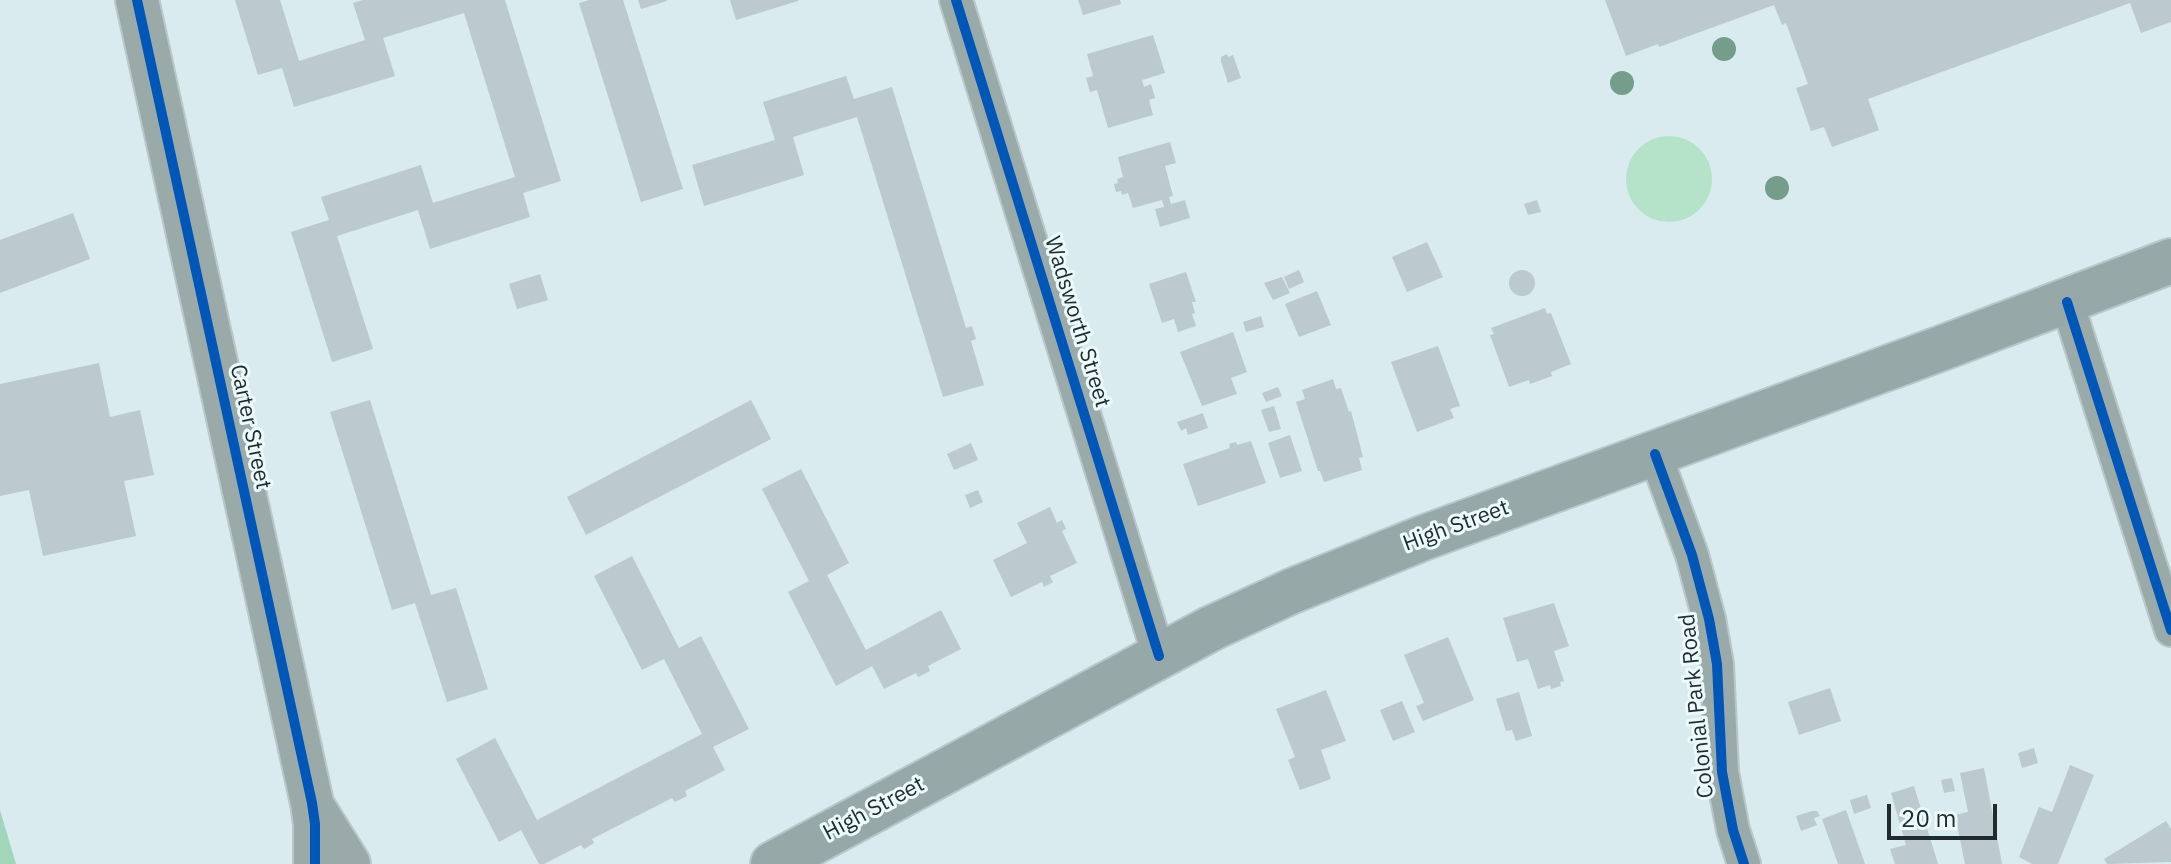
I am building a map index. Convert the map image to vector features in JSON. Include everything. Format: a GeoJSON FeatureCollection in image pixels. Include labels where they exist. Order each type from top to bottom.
{"type":"FeatureCollection","features":[{"type":"Feature","properties":{"kind":"main road","name":"High Street"},"geometry":{"type":"LineString","coordinates":[[773,864],[1247,611],[1372,558],[2171,261]]}},
{"type":"Feature","properties":{"kind":"street","name":"Carter Street"},"geometry":{"type":"LineString","coordinates":[[137,0],[312,803],[315,864]]}},
{"type":"Feature","properties":{"kind":"street","name":"Wadsworth Street"},"geometry":{"type":"LineString","coordinates":[[956,0],[1159,656]]}},
{"type":"Feature","properties":{"kind":"street"},"geometry":{"type":"LineString","coordinates":[[2067,302],[2171,630]]}},
{"type":"Feature","properties":{"kind":"street","name":"Colonial Park Road"},"geometry":{"type":"LineString","coordinates":[[1655,454],[1692,555],[1709,619],[1717,664],[1722,772],[1733,830],[1744,864]]}},
{"type":"Feature","properties":{"kind":"street","name":"Carter Street"},"geometry":{"type":"LineString","coordinates":[[312,803],[349,864]]}},
{"type":"Feature","properties":{"kind":"green space"},"geometry":{"type":"Polygon","coordinates":[[[1669,136],[1685,140],[1699,149],[1708,163],[1712,179],[1708,195],[1699,209],[1685,218],[1669,222],[1653,218],[1639,209],[1630,195],[1626,179],[1630,163],[1639,149],[1653,140],[1669,136]]]}},
{"type":"Feature","properties":{"kind":"green space"},"geometry":{"type":"Polygon","coordinates":[[[0,810],[16,864],[0,864],[0,810]]]}},
{"type":"Feature","properties":{"kind":"building"},"geometry":{"type":"Polygon","coordinates":[[[235,0],[280,0],[299,61],[365,40],[353,3],[363,0],[505,0],[561,181],[523,193],[530,217],[430,249],[418,210],[337,236],[373,349],[332,362],[291,232],[329,220],[321,197],[421,165],[433,203],[515,177],[464,13],[383,38],[395,76],[294,107],[282,68],[258,75],[235,0]]]}},
{"type":"Feature","properties":{"kind":"building"},"geometry":{"type":"Polygon","coordinates":[[[623,0],[683,189],[641,202],[579,3],[623,0]]]}},
{"type":"Feature","properties":{"kind":"building"},"geometry":{"type":"Polygon","coordinates":[[[638,0],[666,0],[667,1],[641,9],[638,0]]]}},
{"type":"Feature","properties":{"kind":"building"},"geometry":{"type":"Polygon","coordinates":[[[730,0],[798,0],[798,1],[736,20],[730,0]]]}},
{"type":"Feature","properties":{"kind":"building"},"geometry":{"type":"Polygon","coordinates":[[[1078,0],[1120,0],[1121,4],[1083,15],[1078,0]]]}},
{"type":"Feature","properties":{"kind":"building"},"geometry":{"type":"Polygon","coordinates":[[[1605,0],[2171,0],[2171,22],[2141,33],[2130,3],[1868,99],[1879,130],[1832,147],[1824,127],[1811,131],[1796,88],[1808,84],[1786,23],[1782,25],[1774,5],[1626,56],[1605,0]]]}},
{"type":"Feature","properties":{"kind":"building"},"geometry":{"type":"Polygon","coordinates":[[[1153,35],[1165,73],[1142,80],[1144,87],[1151,84],[1155,98],[1149,100],[1153,115],[1108,128],[1097,90],[1090,92],[1086,78],[1093,76],[1087,54],[1153,35]]]}},
{"type":"Feature","properties":{"kind":"building"},"geometry":{"type":"Polygon","coordinates":[[[1227,54],[1228,57],[1233,55],[1241,78],[1228,83],[1221,61],[1221,57],[1227,54]]]}},
{"type":"Feature","properties":{"kind":"building"},"geometry":{"type":"Polygon","coordinates":[[[846,76],[854,99],[892,87],[966,328],[972,326],[976,339],[971,341],[984,385],[943,397],[857,117],[793,137],[804,175],[704,206],[692,165],[775,140],[763,102],[846,76]]]}},
{"type":"Feature","properties":{"kind":"building"},"geometry":{"type":"Polygon","coordinates":[[[1170,142],[1176,163],[1165,166],[1173,196],[1169,197],[1171,204],[1185,200],[1190,218],[1160,227],[1155,209],[1164,207],[1162,200],[1133,208],[1128,193],[1122,195],[1121,191],[1116,192],[1114,184],[1123,177],[1118,157],[1170,142]]]}},
{"type":"Feature","properties":{"kind":"building"},"geometry":{"type":"Polygon","coordinates":[[[1537,200],[1541,212],[1528,215],[1524,204],[1537,200]]]}},
{"type":"Feature","properties":{"kind":"building"},"geometry":{"type":"Polygon","coordinates":[[[73,213],[90,259],[0,293],[0,240],[73,213]]]}},
{"type":"Feature","properties":{"kind":"building"},"geometry":{"type":"Polygon","coordinates":[[[1427,242],[1443,277],[1407,292],[1392,257],[1427,242]]]}},
{"type":"Feature","properties":{"kind":"building"},"geometry":{"type":"Polygon","coordinates":[[[1299,270],[1304,282],[1289,289],[1284,277],[1299,270]]]}},
{"type":"Feature","properties":{"kind":"building"},"geometry":{"type":"Polygon","coordinates":[[[1522,270],[1531,274],[1535,283],[1531,292],[1522,296],[1513,292],[1509,283],[1513,274],[1522,270]]]}},
{"type":"Feature","properties":{"kind":"building"},"geometry":{"type":"Polygon","coordinates":[[[1186,272],[1196,302],[1192,302],[1195,313],[1192,314],[1196,326],[1178,332],[1174,319],[1162,323],[1149,284],[1186,272]]]}},
{"type":"Feature","properties":{"kind":"building"},"geometry":{"type":"Polygon","coordinates":[[[540,274],[548,300],[517,309],[509,284],[540,274]]]}},
{"type":"Feature","properties":{"kind":"building"},"geometry":{"type":"Polygon","coordinates":[[[1282,277],[1290,293],[1273,300],[1264,283],[1282,277]]]}},
{"type":"Feature","properties":{"kind":"building"},"geometry":{"type":"Polygon","coordinates":[[[1317,291],[1331,325],[1299,337],[1285,304],[1317,291]]]}},
{"type":"Feature","properties":{"kind":"building"},"geometry":{"type":"Polygon","coordinates":[[[1545,308],[1547,314],[1551,313],[1571,364],[1551,372],[1552,376],[1509,387],[1490,335],[1494,334],[1491,328],[1545,308]]]}},
{"type":"Feature","properties":{"kind":"building"},"geometry":{"type":"Polygon","coordinates":[[[1261,316],[1264,327],[1246,332],[1243,322],[1261,316]]]}},
{"type":"Feature","properties":{"kind":"building"},"geometry":{"type":"Polygon","coordinates":[[[1233,332],[1247,372],[1231,378],[1237,394],[1202,406],[1180,352],[1233,332]]]}},
{"type":"Feature","properties":{"kind":"building"},"geometry":{"type":"Polygon","coordinates":[[[1438,346],[1460,406],[1450,409],[1454,418],[1417,432],[1391,362],[1438,346]]]}},
{"type":"Feature","properties":{"kind":"building"},"geometry":{"type":"Polygon","coordinates":[[[99,363],[110,417],[140,410],[154,475],[124,481],[136,536],[43,556],[29,490],[0,496],[0,384],[99,363]]]}},
{"type":"Feature","properties":{"kind":"building"},"geometry":{"type":"Polygon","coordinates":[[[1333,379],[1336,389],[1341,388],[1351,411],[1363,457],[1359,458],[1362,470],[1324,482],[1296,402],[1305,399],[1302,390],[1333,379]]]}},
{"type":"Feature","properties":{"kind":"building"},"geometry":{"type":"Polygon","coordinates":[[[1278,387],[1282,396],[1266,402],[1262,393],[1278,387]]]}},
{"type":"Feature","properties":{"kind":"building"},"geometry":{"type":"Polygon","coordinates":[[[370,400],[431,595],[456,588],[488,689],[447,702],[415,603],[392,610],[330,412],[370,400]]]}},
{"type":"Feature","properties":{"kind":"building"},"geometry":{"type":"Polygon","coordinates":[[[751,400],[771,439],[586,535],[567,497],[751,400]]]}},
{"type":"Feature","properties":{"kind":"building"},"geometry":{"type":"Polygon","coordinates":[[[1274,406],[1281,429],[1269,432],[1261,410],[1274,406]]]}},
{"type":"Feature","properties":{"kind":"building"},"geometry":{"type":"Polygon","coordinates":[[[1203,413],[1208,428],[1188,435],[1186,428],[1181,431],[1177,422],[1203,413]]]}},
{"type":"Feature","properties":{"kind":"building"},"geometry":{"type":"Polygon","coordinates":[[[1290,435],[1302,471],[1280,478],[1268,443],[1290,435]]]}},
{"type":"Feature","properties":{"kind":"building"},"geometry":{"type":"Polygon","coordinates":[[[1251,441],[1266,483],[1198,506],[1183,464],[1230,448],[1229,444],[1251,441]]]}},
{"type":"Feature","properties":{"kind":"building"},"geometry":{"type":"Polygon","coordinates":[[[971,443],[978,460],[954,470],[947,454],[971,443]]]}},
{"type":"Feature","properties":{"kind":"building"},"geometry":{"type":"Polygon","coordinates":[[[801,469],[849,563],[827,575],[866,650],[941,610],[961,649],[928,666],[930,671],[918,677],[916,673],[884,689],[872,666],[836,686],[788,592],[809,581],[762,489],[801,469]]]}},
{"type":"Feature","properties":{"kind":"building"},"geometry":{"type":"Polygon","coordinates":[[[978,490],[983,502],[970,508],[965,495],[978,490]]]}},
{"type":"Feature","properties":{"kind":"building"},"geometry":{"type":"Polygon","coordinates":[[[1050,507],[1057,523],[1062,520],[1066,529],[1062,531],[1077,563],[1050,576],[1053,582],[1044,587],[1042,582],[1011,597],[993,560],[1027,543],[1017,523],[1050,507]]]}},
{"type":"Feature","properties":{"kind":"building"},"geometry":{"type":"Polygon","coordinates":[[[632,556],[679,648],[701,636],[749,729],[713,747],[725,770],[685,791],[687,796],[675,802],[672,798],[592,839],[594,843],[584,849],[581,845],[539,864],[521,830],[499,842],[456,759],[495,738],[537,820],[702,734],[664,659],[642,670],[594,576],[632,556]]]}},
{"type":"Feature","properties":{"kind":"building"},"geometry":{"type":"Polygon","coordinates":[[[1554,603],[1569,646],[1554,651],[1564,681],[1560,682],[1561,686],[1551,689],[1550,685],[1538,689],[1528,659],[1517,662],[1503,618],[1554,603]]]}},
{"type":"Feature","properties":{"kind":"building"},"geometry":{"type":"Polygon","coordinates":[[[1448,637],[1474,700],[1423,721],[1416,706],[1424,703],[1404,655],[1448,637]]]}},
{"type":"Feature","properties":{"kind":"building"},"geometry":{"type":"Polygon","coordinates":[[[1830,688],[1841,721],[1799,735],[1788,702],[1830,688]]]}},
{"type":"Feature","properties":{"kind":"building"},"geometry":{"type":"Polygon","coordinates":[[[1326,690],[1346,741],[1321,750],[1331,779],[1300,790],[1288,760],[1295,757],[1276,709],[1326,690]]]}},
{"type":"Feature","properties":{"kind":"building"},"geometry":{"type":"Polygon","coordinates":[[[1519,692],[1532,736],[1516,741],[1512,730],[1506,731],[1496,699],[1519,692]]]}},
{"type":"Feature","properties":{"kind":"building"},"geometry":{"type":"Polygon","coordinates":[[[1402,701],[1415,732],[1393,741],[1380,710],[1402,701]]]}},
{"type":"Feature","properties":{"kind":"building"},"geometry":{"type":"Polygon","coordinates":[[[2034,748],[2038,763],[2022,768],[2018,753],[2034,748]]]}},
{"type":"Feature","properties":{"kind":"building"},"geometry":{"type":"Polygon","coordinates":[[[2070,765],[2094,775],[2058,864],[2032,864],[2019,857],[2039,807],[2052,812],[2070,765]]]}},
{"type":"Feature","properties":{"kind":"building"},"geometry":{"type":"Polygon","coordinates":[[[1984,768],[2002,864],[1965,864],[1955,815],[1968,812],[1960,773],[1984,768]]]}},
{"type":"Feature","properties":{"kind":"building"},"geometry":{"type":"Polygon","coordinates":[[[1952,778],[1955,791],[1944,793],[1941,780],[1952,778]]]}},
{"type":"Feature","properties":{"kind":"building"},"geometry":{"type":"Polygon","coordinates":[[[1914,786],[1938,864],[1895,864],[1890,849],[1906,845],[1891,793],[1914,786]]]}},
{"type":"Feature","properties":{"kind":"building"},"geometry":{"type":"Polygon","coordinates":[[[1867,795],[1871,808],[1854,814],[1850,800],[1867,795]]]}},
{"type":"Feature","properties":{"kind":"building"},"geometry":{"type":"Polygon","coordinates":[[[1846,810],[1865,864],[1838,864],[1822,819],[1846,810]]]}},
{"type":"Feature","properties":{"kind":"building"},"geometry":{"type":"Polygon","coordinates":[[[1817,811],[1820,816],[1814,818],[1817,825],[1801,831],[1796,816],[1817,811]]]}},
{"type":"Feature","properties":{"kind":"building"},"geometry":{"type":"Polygon","coordinates":[[[2166,821],[2171,829],[2171,862],[2107,864],[2104,859],[2166,821]]]}},
{"type":"Feature","properties":{"kind":"cycle path"},"geometry":{"type":"LineString","coordinates":[[137,0],[312,803],[315,864]]}},
{"type":"Feature","properties":{"kind":"cycle path"},"geometry":{"type":"LineString","coordinates":[[956,0],[1159,656]]}},
{"type":"Feature","properties":{"kind":"cycle path"},"geometry":{"type":"LineString","coordinates":[[2067,302],[2171,630]]}},
{"type":"Feature","properties":{"kind":"cycle path"},"geometry":{"type":"LineString","coordinates":[[1655,454],[1692,555],[1709,619],[1717,664],[1722,772],[1733,830],[1744,864]]}}]}
